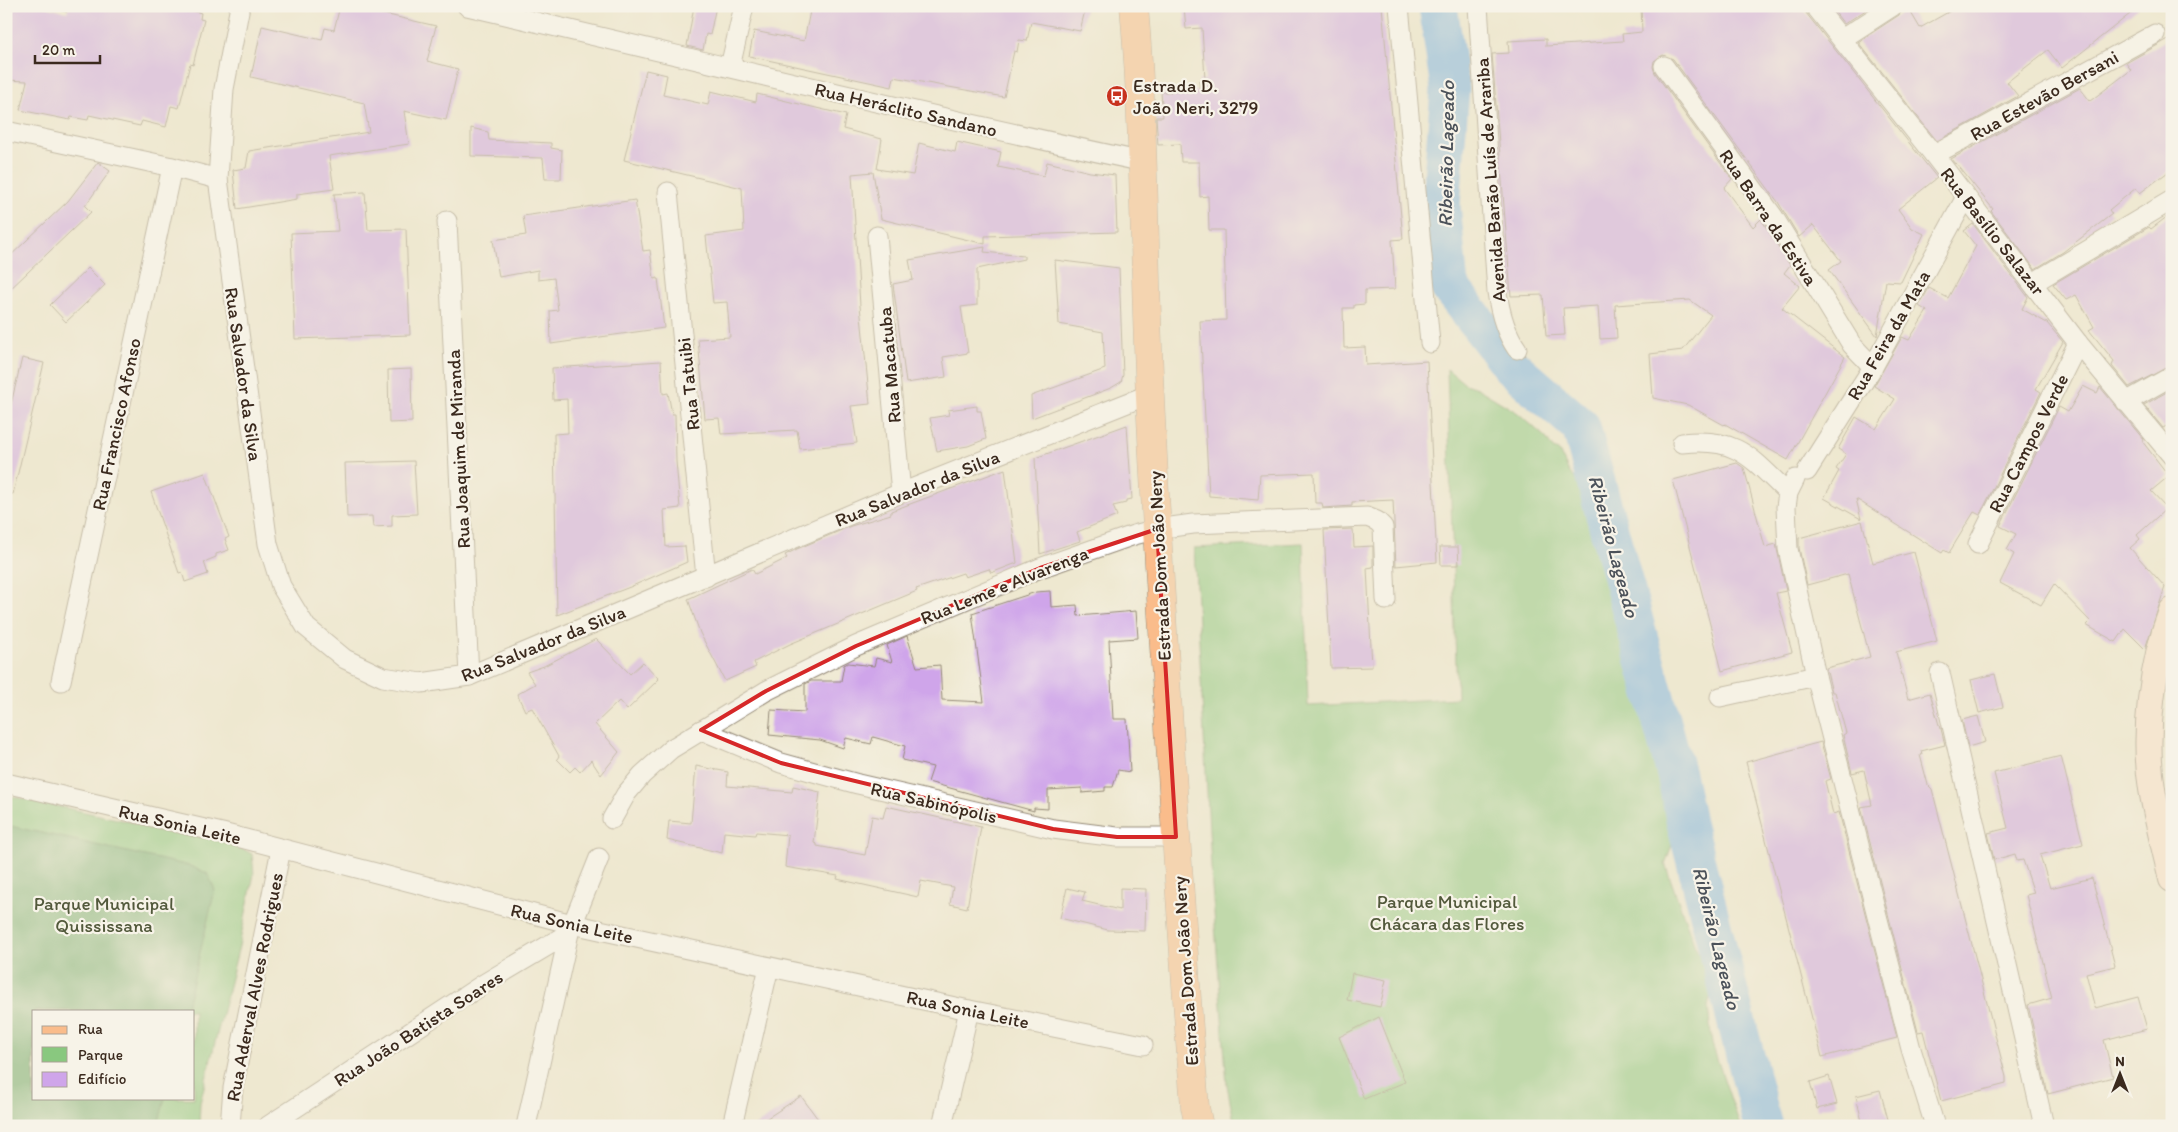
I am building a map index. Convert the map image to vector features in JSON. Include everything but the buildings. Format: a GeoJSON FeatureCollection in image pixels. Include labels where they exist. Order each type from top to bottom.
{"type":"FeatureCollection","features":[{"type":"Feature","properties":{"kind":"main road","name":"Estrada Dom João Nery"},"geometry":{"type":"LineString","coordinates":[[1134,6],[1144,162],[1150,394],[1157,529],[1176,837],[1195,1107],[1199,1126]]}},
{"type":"Feature","properties":{"kind":"street","name":"Rua Salvador da Silva"},"geometry":{"type":"LineString","coordinates":[[240,6],[224,89],[218,178],[268,544],[281,586],[306,627],[345,659],[383,677],[420,683],[469,676],[901,493],[1150,394]]}},
{"type":"Feature","properties":{"kind":"street","name":"Rua Heráclito Sandano"},"geometry":{"type":"LineString","coordinates":[[467,6],[858,98],[1144,162]]}},
{"type":"Feature","properties":{"kind":"street"},"geometry":{"type":"LineString","coordinates":[[730,67],[744,6]]}},
{"type":"Feature","properties":{"kind":"street"},"geometry":{"type":"LineString","coordinates":[[1399,6],[1430,343]]}},
{"type":"Feature","properties":{"kind":"street","name":"Avenida Barão Luís de Arariba"},"geometry":{"type":"LineString","coordinates":[[1478,6],[1498,292],[1502,319],[1516,350]]}},
{"type":"Feature","properties":{"kind":"street","name":"Rua Basílio Salazar"},"geometry":{"type":"LineString","coordinates":[[1815,6],[1934,155],[2078,343],[2172,456]]}},
{"type":"Feature","properties":{"kind":"street"},"geometry":{"type":"LineString","coordinates":[[1842,39],[1893,6]]}},
{"type":"Feature","properties":{"kind":"street","name":"Rua Estevão Bersani"},"geometry":{"type":"LineString","coordinates":[[1934,155],[2155,34]]}},
{"type":"Feature","properties":{"kind":"street","name":"Rua Barra da Estiva"},"geometry":{"type":"LineString","coordinates":[[1664,66],[1773,216],[1852,345],[1873,367]]}},
{"type":"Feature","properties":{"kind":"street"},"geometry":{"type":"LineString","coordinates":[[6,131],[172,166],[218,178]]}},
{"type":"Feature","properties":{"kind":"street","name":"Rua Francisco Afonso"},"geometry":{"type":"LineString","coordinates":[[61,681],[172,166]]}},
{"type":"Feature","properties":{"kind":"street","name":"Rua Tatuibi"},"geometry":{"type":"LineString","coordinates":[[668,192],[706,577]]}},
{"type":"Feature","properties":{"kind":"street","name":"Rua Feira da Mata"},"geometry":{"type":"LineString","coordinates":[[1796,481],[1873,367],[1966,197]]}},
{"type":"Feature","properties":{"kind":"street"},"geometry":{"type":"LineString","coordinates":[[2033,283],[2172,200]]}},
{"type":"Feature","properties":{"kind":"street","name":"Rua Joaquim de Miranda"},"geometry":{"type":"LineString","coordinates":[[447,221],[469,676]]}},
{"type":"Feature","properties":{"kind":"street","name":"Rua Macatuba"},"geometry":{"type":"LineString","coordinates":[[877,236],[901,493]]}},
{"type":"Feature","properties":{"kind":"street","name":"Rua Campos Verde"},"geometry":{"type":"LineString","coordinates":[[1978,544],[2078,343]]}},
{"type":"Feature","properties":{"kind":"street"},"geometry":{"type":"LineString","coordinates":[[2126,402],[2172,376]]}},
{"type":"Feature","properties":{"kind":"street"},"geometry":{"type":"LineString","coordinates":[[1682,443],[1704,441],[1727,444],[1796,481],[1786,526],[1788,549],[1816,676],[1911,1049],[1935,1126]]}},
{"type":"Feature","properties":{"kind":"street","name":"Rua Leme e Alvarenga"},"geometry":{"type":"LineString","coordinates":[[612,820],[626,794],[642,775],[671,749],[766,691],[856,646],[1040,568],[1134,535],[1157,529],[1193,524],[1367,517],[1377,521],[1383,527],[1386,600]]}},
{"type":"Feature","properties":{"kind":"street"},"geometry":{"type":"LineString","coordinates":[[2172,611],[2151,696],[2149,746],[2152,788],[2172,879]]}},
{"type":"Feature","properties":{"kind":"street"},"geometry":{"type":"LineString","coordinates":[[1940,673],[2044,1126]]}},
{"type":"Feature","properties":{"kind":"street"},"geometry":{"type":"LineString","coordinates":[[1720,697],[1816,676]]}},
{"type":"Feature","properties":{"kind":"street","name":"Rua Sabinópolis"},"geometry":{"type":"LineString","coordinates":[[701,730],[781,763],[858,784],[1053,829],[1117,836],[1176,837]]}},
{"type":"Feature","properties":{"kind":"street","name":"Rua Sonia Leite"},"geometry":{"type":"LineString","coordinates":[[6,783],[281,848],[571,929],[768,967],[969,1010],[1143,1044]]}},
{"type":"Feature","properties":{"kind":"street","name":"Rua Aderval Alves Rodrigues"},"geometry":{"type":"LineString","coordinates":[[230,1126],[233,1088],[281,848]]}},
{"type":"Feature","properties":{"kind":"street"},"geometry":{"type":"LineString","coordinates":[[526,1126],[571,929],[599,858]]}},
{"type":"Feature","properties":{"kind":"street","name":"Rua João Batista Soares"},"geometry":{"type":"LineString","coordinates":[[268,1126],[482,985],[571,929]]}},
{"type":"Feature","properties":{"kind":"street"},"geometry":{"type":"LineString","coordinates":[[732,1126],[768,967]]}},
{"type":"Feature","properties":{"kind":"street"},"geometry":{"type":"LineString","coordinates":[[942,1126],[969,1010]]}},
{"type":"Feature","properties":{"kind":"highlighted area"},"geometry":{"type":"Polygon","coordinates":[[[1157,529],[1176,837],[1117,837],[1053,829],[781,763],[701,730],[766,691],[856,646],[1040,568],[1157,529]]]}},
{"type":"Feature","properties":{"kind":"green space","name":"Parque Municipal Chácara das Flores"},"geometry":{"type":"Polygon","coordinates":[[[1447,369],[1465,384],[1477,388],[1518,413],[1546,438],[1553,449],[1559,451],[1569,472],[1586,490],[1595,510],[1606,544],[1611,585],[1627,639],[1626,652],[1636,678],[1649,731],[1673,768],[1674,804],[1686,824],[1673,842],[1665,864],[1695,947],[1709,972],[1712,989],[1708,1007],[1712,1044],[1740,1126],[1235,1126],[1227,1085],[1212,886],[1194,548],[1303,543],[1308,706],[1457,698],[1447,369]]]}},
{"type":"Feature","properties":{"kind":"green space","name":"Parque Municipal Quississana"},"geometry":{"type":"Polygon","coordinates":[[[6,795],[210,839],[237,846],[252,854],[254,874],[239,946],[200,1103],[199,1126],[6,1126],[6,795]]]}},
{"type":"Feature","properties":{"kind":"green space","name":"Parque Municipal Quississana"},"geometry":{"type":"Polygon","coordinates":[[[6,825],[190,866],[207,873],[215,890],[186,1010],[32,1010],[32,1100],[164,1100],[158,1126],[6,1126],[6,825]]]}},
{"type":"Feature","properties":{"kind":"waterway","name":"Ribeirão Lageado"},"geometry":{"type":"LineString","coordinates":[[1438,6],[1450,89],[1441,205],[1449,286],[1511,366],[1581,427],[1676,774],[1686,823],[1763,1126]]}},
{"type":"Feature","properties":{"kind":"place","name":"Estrada D. João Neri, 3279"},"geometry":{"type":"Point","coordinates":[1117,96]}}]}
